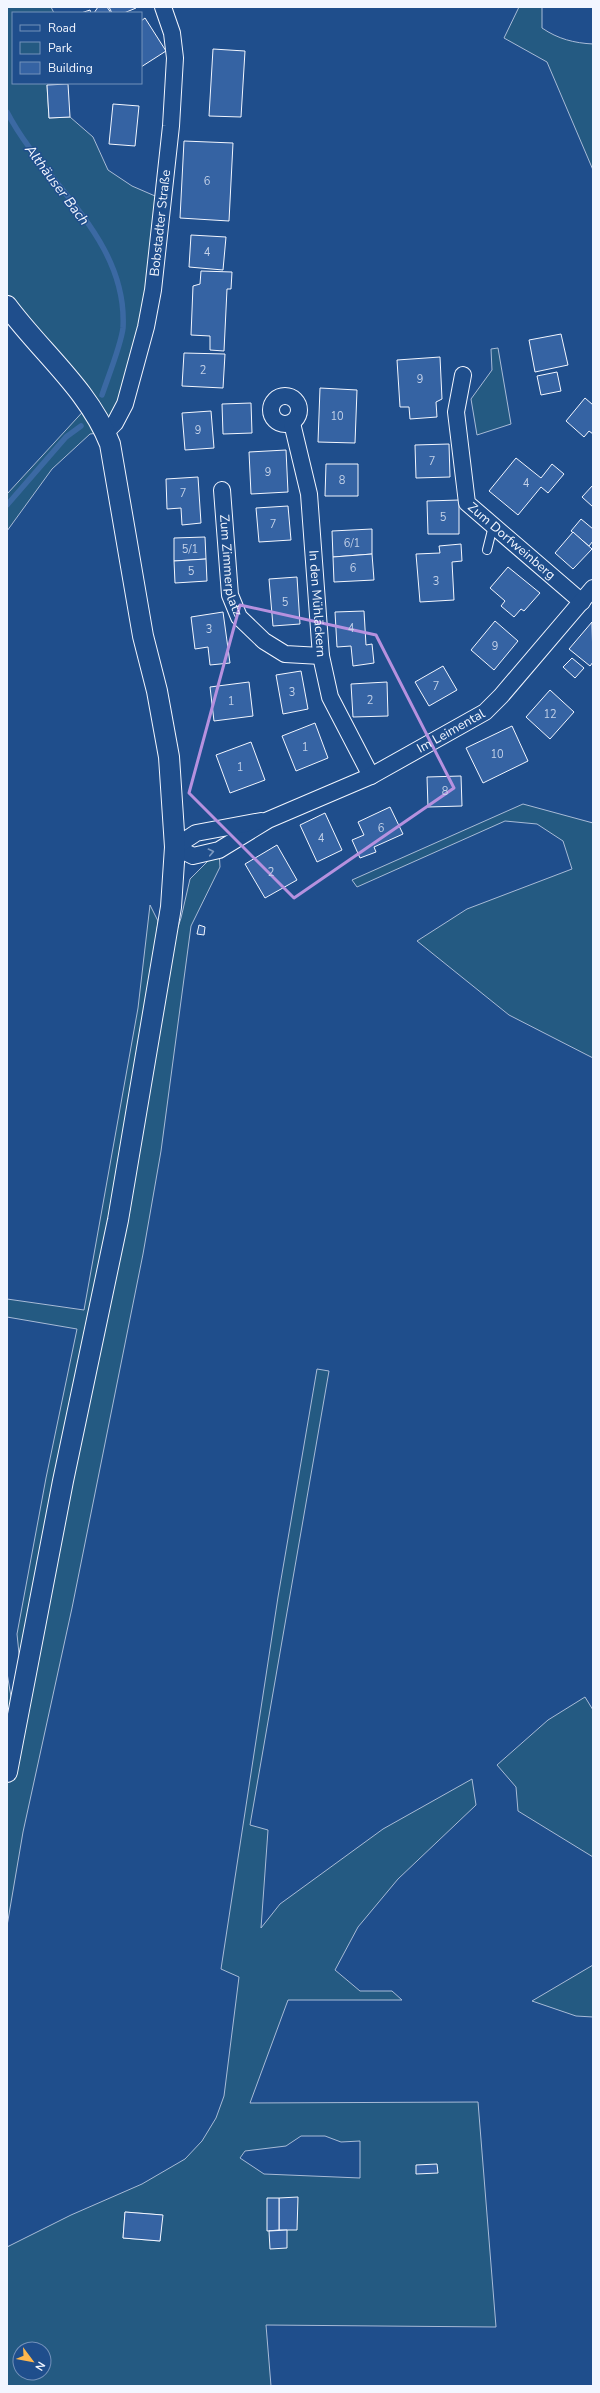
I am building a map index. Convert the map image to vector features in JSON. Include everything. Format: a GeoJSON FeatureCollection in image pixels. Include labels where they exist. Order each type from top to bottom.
{"type":"FeatureCollection","features":[{"type":"Feature","properties":{"kind":"street","name":"Bobstadter Straße"},"geometry":{"type":"LineString","coordinates":[[106,432],[115,423],[125,404],[146,328],[153,290],[171,126],[175,58],[172,33],[163,7]]}},
{"type":"Feature","properties":{"kind":"street"},"geometry":{"type":"LineString","coordinates":[[7,306],[83,397],[106,432],[110,444],[143,636],[157,691],[169,757],[175,848],[171,907],[118,1220],[63,1481],[7,1772]]}},
{"type":"Feature","properties":{"kind":"street","name":"Zum Dorfweinberg"},"geometry":{"type":"LineString","coordinates":[[463,375],[456,412],[467,503],[582,602]]}},
{"type":"Feature","properties":{"kind":"street","name":"In den Mühläckern"},"geometry":{"type":"LineString","coordinates":[[292,423],[309,494],[321,656],[330,697],[371,776]]}},
{"type":"Feature","properties":{"kind":"street","name":"Zum Zimmerplatz"},"geometry":{"type":"LineString","coordinates":[[222,490],[230,595],[239,617],[264,641],[285,654],[321,656]]}},
{"type":"Feature","properties":{"kind":"street","name":"Im Leimental"},"geometry":{"type":"LineString","coordinates":[[175,848],[193,856],[219,850],[268,820],[371,776],[484,712],[501,696],[593,588]]}},
{"type":"Feature","properties":{"kind":"street","name":"Im Leimental"},"geometry":{"type":"LineString","coordinates":[[175,848],[196,833],[268,820]]}},
{"type":"Feature","properties":{"kind":"lane"},"geometry":{"type":"LineString","coordinates":[[486,550],[493,526]]}},
{"type":"Feature","properties":{"kind":"highlighted area"},"geometry":{"type":"Polygon","coordinates":[[[240,605],[376,635],[454,788],[294,898],[189,793],[240,605]]]}},
{"type":"Feature","properties":{"kind":"green space"},"geometry":{"type":"Polygon","coordinates":[[[7,7],[51,7],[54,12],[12,12],[12,84],[58,84],[47,85],[49,118],[70,117],[93,137],[108,170],[132,186],[162,199],[135,365],[106,432],[90,434],[52,469],[7,531],[7,494],[89,405],[7,306],[7,7]]]}},
{"type":"Feature","properties":{"kind":"green space"},"geometry":{"type":"Polygon","coordinates":[[[519,7],[542,7],[542,28],[566,40],[593,44],[593,170],[547,62],[504,38],[519,7]]]}},
{"type":"Feature","properties":{"kind":"green space"},"geometry":{"type":"Polygon","coordinates":[[[498,348],[511,424],[477,435],[471,399],[492,370],[491,349],[498,348]]]}},
{"type":"Feature","properties":{"kind":"green space"},"geometry":{"type":"Polygon","coordinates":[[[523,804],[593,823],[593,1058],[509,1015],[417,941],[467,909],[572,869],[563,841],[537,824],[505,821],[357,887],[352,880],[523,804]]]}},
{"type":"Feature","properties":{"kind":"green space"},"geometry":{"type":"Polygon","coordinates":[[[219,850],[220,867],[191,926],[161,1151],[143,1254],[72,1608],[23,1832],[7,1926],[7,1673],[16,1726],[23,1693],[17,1634],[46,1478],[77,1329],[7,1317],[7,1299],[84,1310],[138,1008],[150,905],[158,921],[154,956],[158,988],[181,918],[190,879],[219,850]]]}},
{"type":"Feature","properties":{"kind":"green space"},"geometry":{"type":"Polygon","coordinates":[[[317,1369],[329,1371],[250,1825],[268,1830],[261,1928],[280,1904],[383,1829],[472,1779],[476,1805],[398,1879],[358,1927],[335,1970],[360,1991],[392,1991],[402,2000],[288,2000],[250,2103],[478,2102],[496,2327],[266,2325],[271,2386],[7,2386],[7,2247],[71,2215],[142,2184],[185,2159],[202,2141],[216,2118],[224,2096],[239,1977],[221,1969],[278,1597],[317,1369]],[[301,2136],[286,2146],[245,2151],[240,2158],[264,2174],[360,2178],[360,2141],[341,2142],[325,2136],[301,2136]],[[125,2212],[123,2238],[160,2241],[162,2215],[125,2212]]]}},
{"type":"Feature","properties":{"kind":"green space"},"geometry":{"type":"Polygon","coordinates":[[[585,1697],[593,1710],[593,1857],[518,1811],[516,1787],[497,1765],[548,1720],[585,1697]]]}},
{"type":"Feature","properties":{"kind":"green space"},"geometry":{"type":"Polygon","coordinates":[[[593,1965],[593,2017],[576,2016],[532,2001],[593,1965]]]}},
{"type":"Feature","properties":{"kind":"building"},"geometry":{"type":"Polygon","coordinates":[[[98,7],[107,7],[110,12],[95,12],[98,7]]]}},
{"type":"Feature","properties":{"kind":"building"},"geometry":{"type":"Polygon","coordinates":[[[109,7],[136,7],[126,12],[112,12],[109,7]]]}},
{"type":"Feature","properties":{"kind":"building"},"geometry":{"type":"Polygon","coordinates":[[[145,18],[166,51],[142,66],[142,20],[145,18]]]}},
{"type":"Feature","properties":{"kind":"building"},"geometry":{"type":"Polygon","coordinates":[[[213,49],[245,51],[241,117],[209,116],[213,49]]]}},
{"type":"Feature","properties":{"kind":"building"},"geometry":{"type":"Polygon","coordinates":[[[68,84],[70,117],[49,118],[47,85],[68,84]]]}},
{"type":"Feature","properties":{"kind":"building"},"geometry":{"type":"Polygon","coordinates":[[[113,104],[139,106],[135,146],[109,144],[113,104]]]}},
{"type":"Feature","properties":{"kind":"building"},"geometry":{"type":"Polygon","coordinates":[[[184,141],[233,143],[229,221],[180,218],[184,141]]]}},
{"type":"Feature","properties":{"kind":"building"},"geometry":{"type":"Polygon","coordinates":[[[191,235],[226,237],[223,270],[189,267],[191,235]]]}},
{"type":"Feature","properties":{"kind":"building"},"geometry":{"type":"Polygon","coordinates":[[[201,271],[232,272],[231,289],[227,289],[224,351],[210,350],[210,336],[191,335],[193,286],[200,284],[201,271]]]}},
{"type":"Feature","properties":{"kind":"building"},"geometry":{"type":"Polygon","coordinates":[[[561,334],[568,365],[535,372],[529,340],[561,334]]]}},
{"type":"Feature","properties":{"kind":"building"},"geometry":{"type":"Polygon","coordinates":[[[184,353],[225,354],[223,388],[182,386],[184,353]]]}},
{"type":"Feature","properties":{"kind":"building"},"geometry":{"type":"Polygon","coordinates":[[[440,357],[442,399],[436,402],[437,417],[410,419],[409,407],[400,407],[397,360],[440,357]]]}},
{"type":"Feature","properties":{"kind":"building"},"geometry":{"type":"Polygon","coordinates":[[[557,372],[561,391],[541,395],[537,376],[557,372]]]}},
{"type":"Feature","properties":{"kind":"building"},"geometry":{"type":"Polygon","coordinates":[[[320,388],[357,390],[355,443],[318,442],[320,388]]]}},
{"type":"Feature","properties":{"kind":"building"},"geometry":{"type":"Polygon","coordinates":[[[585,398],[593,405],[593,434],[589,431],[584,437],[566,421],[585,398]]]}},
{"type":"Feature","properties":{"kind":"building"},"geometry":{"type":"Polygon","coordinates":[[[251,403],[252,433],[223,434],[222,404],[251,403]]]}},
{"type":"Feature","properties":{"kind":"building"},"geometry":{"type":"Polygon","coordinates":[[[211,411],[214,448],[185,450],[182,413],[211,411]]]}},
{"type":"Feature","properties":{"kind":"building"},"geometry":{"type":"Polygon","coordinates":[[[449,444],[450,477],[416,478],[415,445],[449,444]]]}},
{"type":"Feature","properties":{"kind":"building"},"geometry":{"type":"Polygon","coordinates":[[[286,450],[288,492],[251,494],[249,452],[286,450]]]}},
{"type":"Feature","properties":{"kind":"building"},"geometry":{"type":"Polygon","coordinates":[[[516,458],[541,478],[552,464],[564,474],[548,493],[541,487],[518,515],[489,491],[516,458]]]}},
{"type":"Feature","properties":{"kind":"building"},"geometry":{"type":"Polygon","coordinates":[[[326,464],[358,464],[358,496],[325,496],[326,464]]]}},
{"type":"Feature","properties":{"kind":"building"},"geometry":{"type":"Polygon","coordinates":[[[198,477],[201,523],[182,525],[181,508],[167,509],[166,479],[198,477]]]}},
{"type":"Feature","properties":{"kind":"building"},"geometry":{"type":"Polygon","coordinates":[[[593,485],[593,507],[582,497],[593,485]]]}},
{"type":"Feature","properties":{"kind":"building"},"geometry":{"type":"Polygon","coordinates":[[[459,500],[459,534],[428,534],[427,501],[459,500]]]}},
{"type":"Feature","properties":{"kind":"building"},"geometry":{"type":"Polygon","coordinates":[[[288,506],[291,540],[259,542],[256,508],[288,506]]]}},
{"type":"Feature","properties":{"kind":"building"},"geometry":{"type":"Polygon","coordinates":[[[581,519],[593,529],[593,541],[589,546],[571,531],[581,519]]]}},
{"type":"Feature","properties":{"kind":"building"},"geometry":{"type":"Polygon","coordinates":[[[372,529],[372,554],[333,557],[332,531],[372,529]]]}},
{"type":"Feature","properties":{"kind":"building"},"geometry":{"type":"Polygon","coordinates":[[[573,532],[592,549],[573,569],[555,553],[573,532]]]}},
{"type":"Feature","properties":{"kind":"building"},"geometry":{"type":"Polygon","coordinates":[[[205,537],[206,559],[174,561],[174,538],[205,537]]]}},
{"type":"Feature","properties":{"kind":"building"},"geometry":{"type":"Polygon","coordinates":[[[461,544],[462,561],[452,562],[454,600],[420,602],[416,554],[440,553],[439,546],[461,544]]]}},
{"type":"Feature","properties":{"kind":"building"},"geometry":{"type":"Polygon","coordinates":[[[372,554],[374,580],[334,582],[333,557],[372,554]]]}},
{"type":"Feature","properties":{"kind":"building"},"geometry":{"type":"Polygon","coordinates":[[[206,559],[207,581],[175,583],[174,561],[206,559]]]}},
{"type":"Feature","properties":{"kind":"building"},"geometry":{"type":"Polygon","coordinates":[[[508,567],[540,593],[524,611],[521,609],[514,617],[501,606],[505,601],[490,588],[508,567]]]}},
{"type":"Feature","properties":{"kind":"building"},"geometry":{"type":"Polygon","coordinates":[[[297,577],[300,624],[273,626],[269,579],[297,577]]]}},
{"type":"Feature","properties":{"kind":"building"},"geometry":{"type":"Polygon","coordinates":[[[364,611],[366,645],[372,644],[374,663],[353,666],[351,646],[337,647],[335,612],[364,611]]]}},
{"type":"Feature","properties":{"kind":"building"},"geometry":{"type":"Polygon","coordinates":[[[223,612],[230,663],[210,665],[208,647],[195,649],[191,617],[223,612]]]}},
{"type":"Feature","properties":{"kind":"building"},"geometry":{"type":"Polygon","coordinates":[[[495,621],[518,641],[494,670],[471,650],[495,621]]]}},
{"type":"Feature","properties":{"kind":"building"},"geometry":{"type":"Polygon","coordinates":[[[592,622],[593,662],[590,666],[569,649],[592,622]]]}},
{"type":"Feature","properties":{"kind":"building"},"geometry":{"type":"Polygon","coordinates":[[[572,658],[584,668],[575,678],[563,667],[572,658]]]}},
{"type":"Feature","properties":{"kind":"building"},"geometry":{"type":"Polygon","coordinates":[[[443,666],[457,690],[429,706],[415,682],[443,666]]]}},
{"type":"Feature","properties":{"kind":"building"},"geometry":{"type":"Polygon","coordinates":[[[301,671],[308,709],[283,714],[276,675],[301,671]]]}},
{"type":"Feature","properties":{"kind":"building"},"geometry":{"type":"Polygon","coordinates":[[[249,682],[253,716],[214,721],[210,687],[249,682]]]}},
{"type":"Feature","properties":{"kind":"building"},"geometry":{"type":"Polygon","coordinates":[[[387,682],[388,716],[353,717],[351,684],[387,682]]]}},
{"type":"Feature","properties":{"kind":"building"},"geometry":{"type":"Polygon","coordinates":[[[550,690],[574,712],[550,739],[526,717],[550,690]]]}},
{"type":"Feature","properties":{"kind":"building"},"geometry":{"type":"Polygon","coordinates":[[[315,723],[328,758],[296,771],[282,736],[315,723]]]}},
{"type":"Feature","properties":{"kind":"building"},"geometry":{"type":"Polygon","coordinates":[[[512,726],[528,761],[483,783],[466,748],[512,726]]]}},
{"type":"Feature","properties":{"kind":"building"},"geometry":{"type":"Polygon","coordinates":[[[251,742],[265,780],[230,793],[216,755],[251,742]]]}},
{"type":"Feature","properties":{"kind":"building"},"geometry":{"type":"Polygon","coordinates":[[[461,776],[462,806],[428,807],[427,777],[461,776]]]}},
{"type":"Feature","properties":{"kind":"building"},"geometry":{"type":"Polygon","coordinates":[[[390,807],[403,834],[374,847],[376,852],[360,858],[352,840],[364,835],[358,822],[390,807]]]}},
{"type":"Feature","properties":{"kind":"building"},"geometry":{"type":"Polygon","coordinates":[[[325,813],[342,850],[317,862],[300,825],[325,813]]]}},
{"type":"Feature","properties":{"kind":"building"},"geometry":{"type":"Polygon","coordinates":[[[277,845],[297,880],[265,898],[245,864],[277,845]]]}},
{"type":"Feature","properties":{"kind":"building"},"geometry":{"type":"Polygon","coordinates":[[[199,925],[205,927],[204,935],[197,934],[199,925]]]}},
{"type":"Feature","properties":{"kind":"building"},"geometry":{"type":"Polygon","coordinates":[[[437,2164],[438,2173],[416,2174],[416,2165],[437,2164]]]}},
{"type":"Feature","properties":{"kind":"building"},"geometry":{"type":"Polygon","coordinates":[[[298,2197],[297,2230],[279,2230],[279,2198],[298,2197]]]}},
{"type":"Feature","properties":{"kind":"building"},"geometry":{"type":"Polygon","coordinates":[[[267,2198],[279,2198],[279,2230],[267,2231],[267,2198]]]}},
{"type":"Feature","properties":{"kind":"building"},"geometry":{"type":"Polygon","coordinates":[[[125,2212],[163,2215],[160,2241],[123,2238],[125,2212]]]}},
{"type":"Feature","properties":{"kind":"building"},"geometry":{"type":"Polygon","coordinates":[[[287,2230],[287,2248],[270,2249],[269,2231],[287,2230]]]}},
{"type":"Feature","properties":{"kind":"waterway","name":"Althäuser Bach"},"geometry":{"type":"LineString","coordinates":[[7,112],[41,163],[81,213],[98,239],[112,266],[121,296],[123,328],[117,352],[102,395]]}},
{"type":"Feature","properties":{"kind":"waterway","name":"Althäuser Bach"},"geometry":{"type":"LineString","coordinates":[[7,505],[66,437],[81,426]]}}]}
